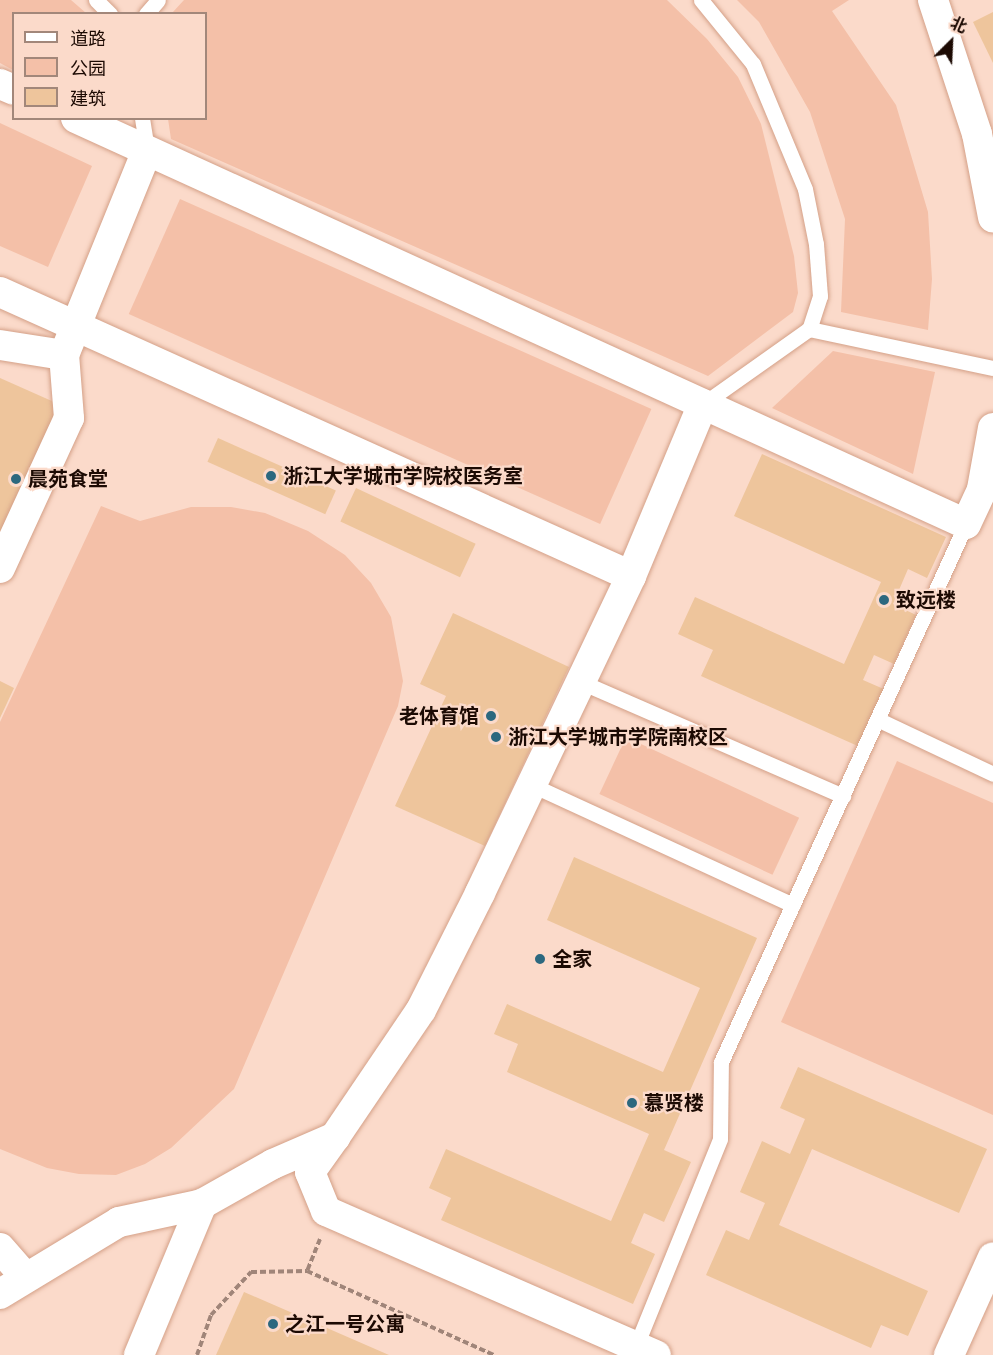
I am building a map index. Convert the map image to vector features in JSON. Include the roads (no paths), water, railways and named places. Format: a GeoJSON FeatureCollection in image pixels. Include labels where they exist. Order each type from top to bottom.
{"type":"FeatureCollection","features":[{"type":"Feature","properties":{"kind":"street"},"geometry":{"type":"LineString","coordinates":[[933,0],[977,134],[993,217]]}},
{"type":"Feature","properties":{"kind":"street"},"geometry":{"type":"LineString","coordinates":[[80,120],[966,524],[982,489],[993,429]]}},
{"type":"Feature","properties":{"kind":"street"},"geometry":{"type":"LineString","coordinates":[[0,568],[69,418],[64,355],[147,151]]}},
{"type":"Feature","properties":{"kind":"street"},"geometry":{"type":"LineString","coordinates":[[0,292],[632,576]]}},
{"type":"Feature","properties":{"kind":"street"},"geometry":{"type":"LineString","coordinates":[[0,345],[64,355]]}},
{"type":"Feature","properties":{"kind":"street"},"geometry":{"type":"LineString","coordinates":[[646,1350],[326,1211],[310,1173],[421,1010],[632,576],[703,404]]}},
{"type":"Feature","properties":{"kind":"street"},"geometry":{"type":"LineString","coordinates":[[0,1293],[119,1222],[202,1204],[273,1164],[335,1137]]}},
{"type":"Feature","properties":{"kind":"street"},"geometry":{"type":"LineString","coordinates":[[139,1355],[202,1204]]}},
{"type":"Feature","properties":{"kind":"street"},"geometry":{"type":"LineString","coordinates":[[0,1248],[25,1277]]}},
{"type":"Feature","properties":{"kind":"street"},"geometry":{"type":"LineString","coordinates":[[949,1355],[993,1257]]}},
{"type":"Feature","properties":{"kind":"lane"},"geometry":{"type":"LineString","coordinates":[[96,0],[108,12]]}},
{"type":"Feature","properties":{"kind":"lane"},"geometry":{"type":"LineString","coordinates":[[148,12],[158,0]]}},
{"type":"Feature","properties":{"kind":"lane"},"geometry":{"type":"LineString","coordinates":[[701,0],[753,64],[806,189],[816,244],[820,296],[809,329],[703,404]]}},
{"type":"Feature","properties":{"kind":"lane"},"geometry":{"type":"LineString","coordinates":[[142,120],[147,151]]}},
{"type":"Feature","properties":{"kind":"lane"},"geometry":{"type":"LineString","coordinates":[[809,329],[993,368]]}},
{"type":"Feature","properties":{"kind":"lane"},"geometry":{"type":"LineString","coordinates":[[646,1350],[720,1138],[721,1062],[879,720],[966,524]]}},
{"type":"Feature","properties":{"kind":"lane"},"geometry":{"type":"LineString","coordinates":[[581,682],[843,796]]}},
{"type":"Feature","properties":{"kind":"lane"},"geometry":{"type":"LineString","coordinates":[[879,720],[993,774]]}},
{"type":"Feature","properties":{"kind":"lane"},"geometry":{"type":"LineString","coordinates":[[532,785],[793,905]]}},
{"type":"Feature","properties":{"kind":"place","name":"浙江大学城市学院校医务室"},"geometry":{"type":"Point","coordinates":[271,476]}},
{"type":"Feature","properties":{"kind":"place","name":"晨苑食堂"},"geometry":{"type":"Point","coordinates":[16,479]}},
{"type":"Feature","properties":{"kind":"place","name":"致远楼"},"geometry":{"type":"Point","coordinates":[884,600]}},
{"type":"Feature","properties":{"kind":"place","name":"老体育馆"},"geometry":{"type":"Point","coordinates":[491,716]}},
{"type":"Feature","properties":{"kind":"place","name":"浙江大学城市学院南校区"},"geometry":{"type":"Point","coordinates":[496,737]}},
{"type":"Feature","properties":{"kind":"place","name":"全家"},"geometry":{"type":"Point","coordinates":[540,959]}},
{"type":"Feature","properties":{"kind":"place","name":"慕贤楼"},"geometry":{"type":"Point","coordinates":[632,1103]}},
{"type":"Feature","properties":{"kind":"place","name":"之江一号公寓"},"geometry":{"type":"Point","coordinates":[273,1324]}}]}
